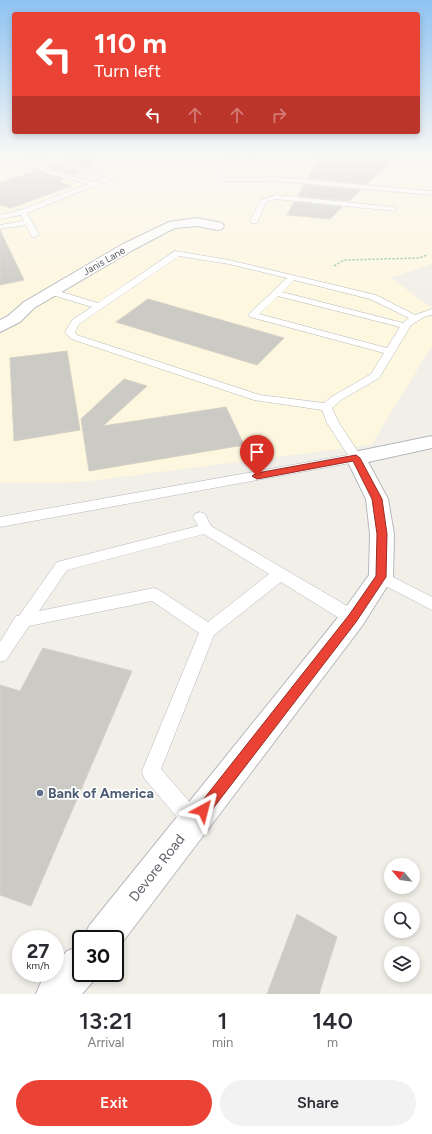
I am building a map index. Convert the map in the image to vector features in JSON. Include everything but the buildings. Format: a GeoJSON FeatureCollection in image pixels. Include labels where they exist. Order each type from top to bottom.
{"type":"FeatureCollection","features":[{"type":"Feature","properties":{"kind":"street","name":"Janis Lane"},"geometry":{"type":"LineString","coordinates":[[0,327],[14,319],[29,305],[128,247],[163,229],[179,224],[197,222],[218,226]]}},
{"type":"Feature","properties":{"kind":"street"},"geometry":{"type":"LineString","coordinates":[[381,577],[382,534],[377,499],[356,458],[432,442]]}},
{"type":"Feature","properties":{"kind":"street","name":"Devore Road"},"geometry":{"type":"LineString","coordinates":[[109,930],[353,618],[381,577]]}},
{"type":"Feature","properties":{"kind":"street"},"geometry":{"type":"LineString","coordinates":[[56,994],[72,975]]}},
{"type":"Feature","properties":{"kind":"lane"},"geometry":{"type":"LineString","coordinates":[[0,217],[23,212],[45,203]]}},
{"type":"Feature","properties":{"kind":"lane"},"geometry":{"type":"LineString","coordinates":[[254,221],[262,203]]}},
{"type":"Feature","properties":{"kind":"lane"},"geometry":{"type":"LineString","coordinates":[[339,203],[394,209]]}},
{"type":"Feature","properties":{"kind":"lane"},"geometry":{"type":"LineString","coordinates":[[23,212],[35,235]]}},
{"type":"Feature","properties":{"kind":"lane"},"geometry":{"type":"LineString","coordinates":[[0,227],[28,222]]}},
{"type":"Feature","properties":{"kind":"lane"},"geometry":{"type":"LineString","coordinates":[[415,318],[373,297],[229,262],[178,253],[75,322],[70,332],[74,337],[258,398],[326,407],[337,398],[375,376],[407,323],[423,314],[432,312]]}},
{"type":"Feature","properties":{"kind":"lane"},"geometry":{"type":"LineString","coordinates":[[292,278],[253,315],[390,352]]}},
{"type":"Feature","properties":{"kind":"lane"},"geometry":{"type":"LineString","coordinates":[[52,292],[100,306]]}},
{"type":"Feature","properties":{"kind":"lane"},"geometry":{"type":"LineString","coordinates":[[276,293],[405,326]]}},
{"type":"Feature","properties":{"kind":"lane"},"geometry":{"type":"LineString","coordinates":[[0,522],[356,458],[333,423],[326,407]]}},
{"type":"Feature","properties":{"kind":"lane"},"geometry":{"type":"LineString","coordinates":[[0,655],[22,621],[62,566],[203,523],[279,574],[353,618]]}},
{"type":"Feature","properties":{"kind":"lane"},"geometry":{"type":"LineString","coordinates":[[194,822],[151,771],[208,632],[279,574]]}},
{"type":"Feature","properties":{"kind":"lane"},"geometry":{"type":"LineString","coordinates":[[381,577],[432,604]]}},
{"type":"Feature","properties":{"kind":"lane"},"geometry":{"type":"LineString","coordinates":[[22,621],[154,594],[208,632]]}},
{"type":"Feature","properties":{"kind":"path"},"geometry":{"type":"LineString","coordinates":[[334,266],[344,260],[419,258],[427,255]]}},
{"type":"Feature","properties":{"kind":"shaded area"},"geometry":{"type":"Polygon","coordinates":[[[0,203],[432,203],[432,264],[391,278],[432,308],[432,346],[371,445],[81,482],[0,483],[0,203]]]}},
{"type":"Feature","properties":{"kind":"place","name":"Bank of America"},"geometry":{"type":"Point","coordinates":[40,793]}},
{"type":"Feature","properties":{"kind":"route"},"geometry":{"type":"LineString","coordinates":[[203,810],[353,618],[381,577],[382,534],[377,499],[356,458],[314,464],[257,476]]}}]}
